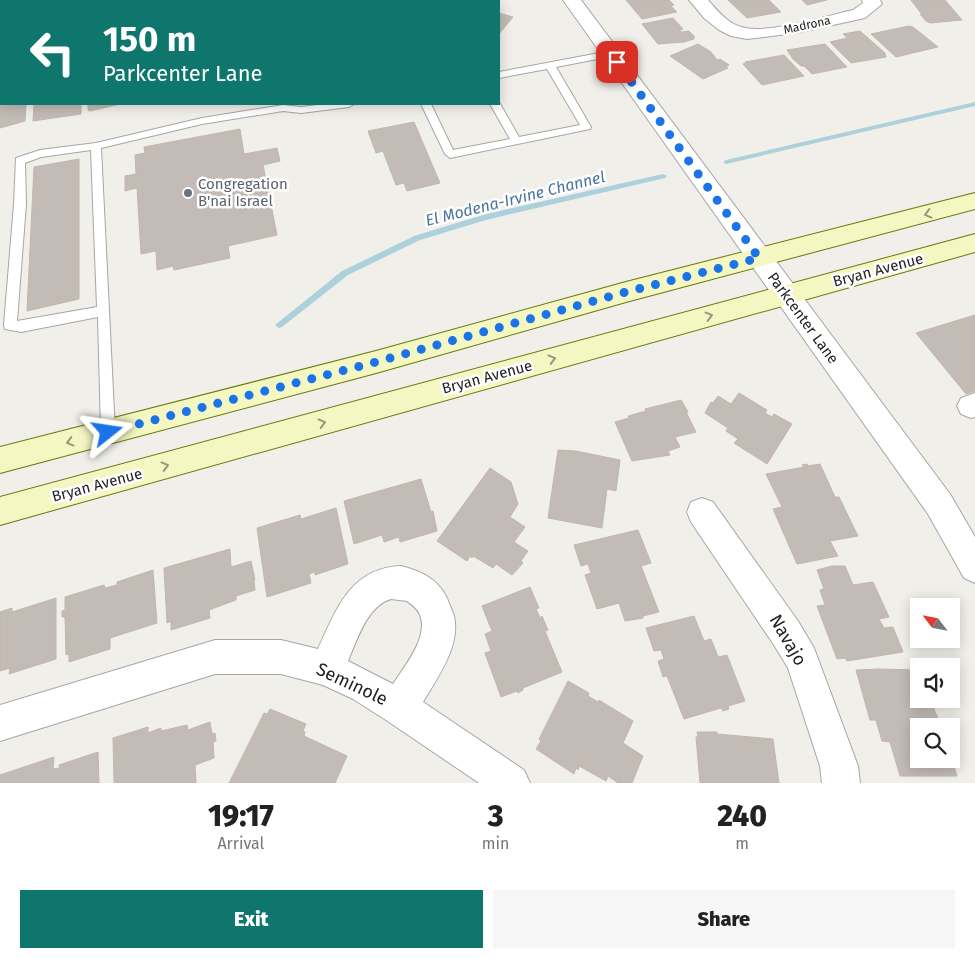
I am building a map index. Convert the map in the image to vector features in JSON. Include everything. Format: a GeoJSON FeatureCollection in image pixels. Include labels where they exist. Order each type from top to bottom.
{"type":"FeatureCollection","features":[{"type":"Feature","properties":{"kind":"main road"},"geometry":{"type":"LineString","coordinates":[[0,460],[376,362],[626,292],[975,201]]}},
{"type":"Feature","properties":{"kind":"main road","name":"Bryan Avenue"},"geometry":{"type":"LineString","coordinates":[[0,511],[975,243]]}},
{"type":"Feature","properties":{"kind":"street","name":"Parkcenter Lane"},"geometry":{"type":"LineString","coordinates":[[572,0],[939,504],[975,567]]}},
{"type":"Feature","properties":{"kind":"street","name":"Madrona"},"geometry":{"type":"LineString","coordinates":[[698,0],[717,20],[737,32],[762,34],[859,14],[872,2]]}},
{"type":"Feature","properties":{"kind":"street","name":"Navajo"},"geometry":{"type":"LineString","coordinates":[[702,512],[786,633],[802,660],[839,766],[841,783]]}},
{"type":"Feature","properties":{"kind":"street"},"geometry":{"type":"LineString","coordinates":[[327,669],[350,617],[370,591],[391,581],[412,584],[429,598],[438,616],[435,646],[399,707]]}},
{"type":"Feature","properties":{"kind":"street","name":"Seminole"},"geometry":{"type":"LineString","coordinates":[[0,724],[215,657],[281,657],[327,669],[364,687],[399,707],[511,783]]}},
{"type":"Feature","properties":{"kind":"lane"},"geometry":{"type":"LineString","coordinates":[[500,75],[610,54]]}},
{"type":"Feature","properties":{"kind":"lane"},"geometry":{"type":"LineString","coordinates":[[426,105],[450,154],[586,127],[550,65]]}},
{"type":"Feature","properties":{"kind":"lane"},"geometry":{"type":"LineString","coordinates":[[104,311],[21,328],[10,325],[20,204],[20,161],[40,154],[96,146],[211,120],[283,108],[301,110],[341,105]]}},
{"type":"Feature","properties":{"kind":"lane"},"geometry":{"type":"LineString","coordinates":[[496,105],[516,141]]}},
{"type":"Feature","properties":{"kind":"lane"},"geometry":{"type":"LineString","coordinates":[[96,146],[108,432]]}},
{"type":"Feature","properties":{"kind":"building"},"geometry":{"type":"Polygon","coordinates":[[[626,0],[669,0],[674,5],[671,6],[677,12],[642,19],[626,0]]]}},
{"type":"Feature","properties":{"kind":"building"},"geometry":{"type":"Polygon","coordinates":[[[728,0],[769,0],[781,12],[747,18],[728,0]]]}},
{"type":"Feature","properties":{"kind":"building"},"geometry":{"type":"Polygon","coordinates":[[[802,0],[827,0],[807,5],[802,0]]]}},
{"type":"Feature","properties":{"kind":"building"},"geometry":{"type":"Polygon","coordinates":[[[911,0],[945,0],[962,20],[930,23],[920,14],[924,14],[920,12],[911,0]]]}},
{"type":"Feature","properties":{"kind":"building"},"geometry":{"type":"Polygon","coordinates":[[[500,13],[513,17],[500,33],[500,13]]]}},
{"type":"Feature","properties":{"kind":"building"},"geometry":{"type":"Polygon","coordinates":[[[673,18],[683,29],[680,30],[681,32],[689,31],[695,37],[694,39],[684,42],[658,44],[642,24],[673,18]]]}},
{"type":"Feature","properties":{"kind":"building"},"geometry":{"type":"Polygon","coordinates":[[[909,26],[913,27],[938,47],[896,57],[871,34],[909,26]]]}},
{"type":"Feature","properties":{"kind":"building"},"geometry":{"type":"Polygon","coordinates":[[[860,31],[885,53],[886,57],[851,63],[830,42],[847,38],[843,34],[860,31]]]}},
{"type":"Feature","properties":{"kind":"building"},"geometry":{"type":"Polygon","coordinates":[[[698,44],[711,52],[717,60],[720,59],[729,65],[726,66],[728,68],[703,79],[670,56],[698,44]]]}},
{"type":"Feature","properties":{"kind":"building"},"geometry":{"type":"Polygon","coordinates":[[[825,44],[847,67],[812,74],[793,59],[787,50],[825,44]]]}},
{"type":"Feature","properties":{"kind":"building"},"geometry":{"type":"Polygon","coordinates":[[[784,55],[804,76],[762,85],[743,64],[745,62],[784,55]]]}},
{"type":"Feature","properties":{"kind":"building"},"geometry":{"type":"Polygon","coordinates":[[[0,105],[26,105],[25,121],[0,128],[0,105]]]}},
{"type":"Feature","properties":{"kind":"building"},"geometry":{"type":"Polygon","coordinates":[[[34,105],[81,105],[81,114],[33,121],[34,105]]]}},
{"type":"Feature","properties":{"kind":"building"},"geometry":{"type":"Polygon","coordinates":[[[88,105],[116,105],[90,111],[88,110],[88,105]]]}},
{"type":"Feature","properties":{"kind":"building"},"geometry":{"type":"Polygon","coordinates":[[[414,122],[440,183],[407,191],[404,183],[396,185],[383,151],[376,153],[368,131],[414,122]]]}},
{"type":"Feature","properties":{"kind":"building"},"geometry":{"type":"Polygon","coordinates":[[[240,129],[244,154],[277,148],[280,161],[263,165],[277,235],[228,246],[230,258],[174,270],[173,266],[157,270],[156,251],[141,254],[137,188],[125,191],[125,176],[136,174],[135,155],[145,153],[144,147],[240,129]]]}},
{"type":"Feature","properties":{"kind":"building"},"geometry":{"type":"Polygon","coordinates":[[[79,159],[79,299],[27,311],[34,167],[79,159]]]}},
{"type":"Feature","properties":{"kind":"building"},"geometry":{"type":"Polygon","coordinates":[[[975,315],[975,391],[966,394],[916,333],[975,315]]]}},
{"type":"Feature","properties":{"kind":"building"},"geometry":{"type":"Polygon","coordinates":[[[739,393],[767,410],[765,413],[772,417],[774,414],[792,424],[767,464],[734,443],[738,439],[726,431],[728,428],[705,413],[711,402],[713,403],[718,396],[731,404],[739,393]]]}},
{"type":"Feature","properties":{"kind":"building"},"geometry":{"type":"Polygon","coordinates":[[[681,400],[696,432],[675,437],[680,447],[668,451],[670,455],[632,461],[615,422],[646,411],[645,409],[681,400]]]}},
{"type":"Feature","properties":{"kind":"building"},"geometry":{"type":"Polygon","coordinates":[[[558,450],[576,451],[620,460],[616,491],[607,489],[602,528],[548,518],[558,450]]]}},
{"type":"Feature","properties":{"kind":"building"},"geometry":{"type":"Polygon","coordinates":[[[807,464],[808,466],[820,464],[835,497],[839,497],[858,536],[830,541],[838,556],[797,564],[773,509],[782,507],[766,474],[804,467],[802,465],[807,464]]]}},
{"type":"Feature","properties":{"kind":"building"},"geometry":{"type":"Polygon","coordinates":[[[490,468],[511,482],[518,504],[510,517],[525,527],[514,542],[528,551],[521,561],[523,563],[512,575],[496,564],[493,568],[473,556],[472,558],[470,556],[467,561],[437,541],[490,468]]]}},
{"type":"Feature","properties":{"kind":"building"},"geometry":{"type":"Polygon","coordinates":[[[421,479],[431,512],[433,511],[437,531],[400,542],[399,537],[384,542],[382,535],[354,544],[344,501],[421,479]]]}},
{"type":"Feature","properties":{"kind":"building"},"geometry":{"type":"Polygon","coordinates":[[[336,508],[348,564],[315,575],[315,572],[309,574],[311,583],[267,597],[257,528],[300,515],[301,519],[336,508]]]}},
{"type":"Feature","properties":{"kind":"building"},"geometry":{"type":"Polygon","coordinates":[[[638,530],[651,563],[641,566],[659,612],[643,616],[643,618],[625,621],[619,603],[597,609],[585,575],[591,573],[588,564],[581,566],[574,545],[638,530]]]}},
{"type":"Feature","properties":{"kind":"building"},"geometry":{"type":"Polygon","coordinates":[[[230,549],[231,567],[251,561],[255,590],[236,596],[236,600],[209,610],[210,618],[171,630],[171,621],[167,623],[164,568],[230,549]]]}},
{"type":"Feature","properties":{"kind":"building"},"geometry":{"type":"Polygon","coordinates":[[[832,566],[845,566],[853,585],[873,582],[889,617],[879,619],[884,628],[893,627],[903,652],[847,661],[845,658],[837,659],[817,606],[825,605],[820,590],[824,589],[817,570],[832,566]]]}},
{"type":"Feature","properties":{"kind":"building"},"geometry":{"type":"Polygon","coordinates":[[[153,570],[157,623],[110,638],[110,649],[69,662],[69,654],[66,655],[65,617],[62,617],[62,611],[65,610],[65,597],[104,585],[105,588],[117,585],[117,582],[153,570]]]}},
{"type":"Feature","properties":{"kind":"building"},"geometry":{"type":"Polygon","coordinates":[[[530,587],[539,608],[536,609],[540,618],[542,616],[548,630],[545,631],[562,672],[523,688],[518,693],[517,691],[501,697],[485,653],[491,651],[485,634],[492,631],[482,606],[530,587]]]}},
{"type":"Feature","properties":{"kind":"building"},"geometry":{"type":"Polygon","coordinates":[[[56,598],[56,659],[9,674],[10,668],[0,671],[0,612],[12,608],[12,612],[56,598]]]}},
{"type":"Feature","properties":{"kind":"building"},"geometry":{"type":"Polygon","coordinates":[[[694,616],[704,641],[711,639],[718,657],[727,655],[745,701],[728,706],[729,709],[723,711],[721,708],[684,719],[667,676],[663,677],[658,661],[664,659],[661,650],[654,651],[646,628],[694,616]]]}},
{"type":"Feature","properties":{"kind":"building"},"geometry":{"type":"Polygon","coordinates":[[[856,670],[910,670],[910,708],[934,708],[938,718],[910,718],[910,768],[954,768],[957,776],[900,776],[890,742],[882,741],[876,720],[870,720],[856,670]]]}},
{"type":"Feature","properties":{"kind":"building"},"geometry":{"type":"Polygon","coordinates":[[[568,681],[589,693],[588,696],[598,702],[599,700],[633,721],[623,743],[643,756],[632,783],[618,783],[608,776],[606,781],[579,766],[574,774],[536,749],[541,741],[539,739],[568,681]]]}},
{"type":"Feature","properties":{"kind":"building"},"geometry":{"type":"Polygon","coordinates":[[[270,709],[306,724],[303,731],[305,732],[304,736],[347,756],[335,783],[229,783],[264,713],[267,714],[270,709]]]}},
{"type":"Feature","properties":{"kind":"building"},"geometry":{"type":"Polygon","coordinates":[[[210,722],[212,734],[215,733],[216,741],[213,742],[214,758],[195,765],[196,783],[114,783],[113,738],[148,727],[148,733],[161,728],[161,731],[187,725],[188,730],[210,722]]]}},
{"type":"Feature","properties":{"kind":"building"},"geometry":{"type":"Polygon","coordinates":[[[697,732],[717,732],[717,734],[773,739],[779,783],[700,783],[697,732]]]}},
{"type":"Feature","properties":{"kind":"building"},"geometry":{"type":"Polygon","coordinates":[[[98,752],[99,783],[0,783],[0,775],[54,757],[53,769],[60,768],[59,765],[98,752]]]}},
{"type":"Feature","properties":{"kind":"waterway","name":"El Modena-Irvine Channel"},"geometry":{"type":"LineString","coordinates":[[726,162],[975,104]]}},
{"type":"Feature","properties":{"kind":"waterway","name":"El Modena-Irvine Channel"},"geometry":{"type":"LineString","coordinates":[[279,325],[345,273],[417,238],[486,217],[663,176]]}},
{"type":"Feature","properties":{"kind":"place","name":"Congregation B'nai Israel"},"geometry":{"type":"Point","coordinates":[188,193]}},
{"type":"Feature","properties":{"kind":"route"},"geometry":{"type":"LineString","coordinates":[[108,432],[376,362],[626,292],[759,258],[617,62]]}}]}
